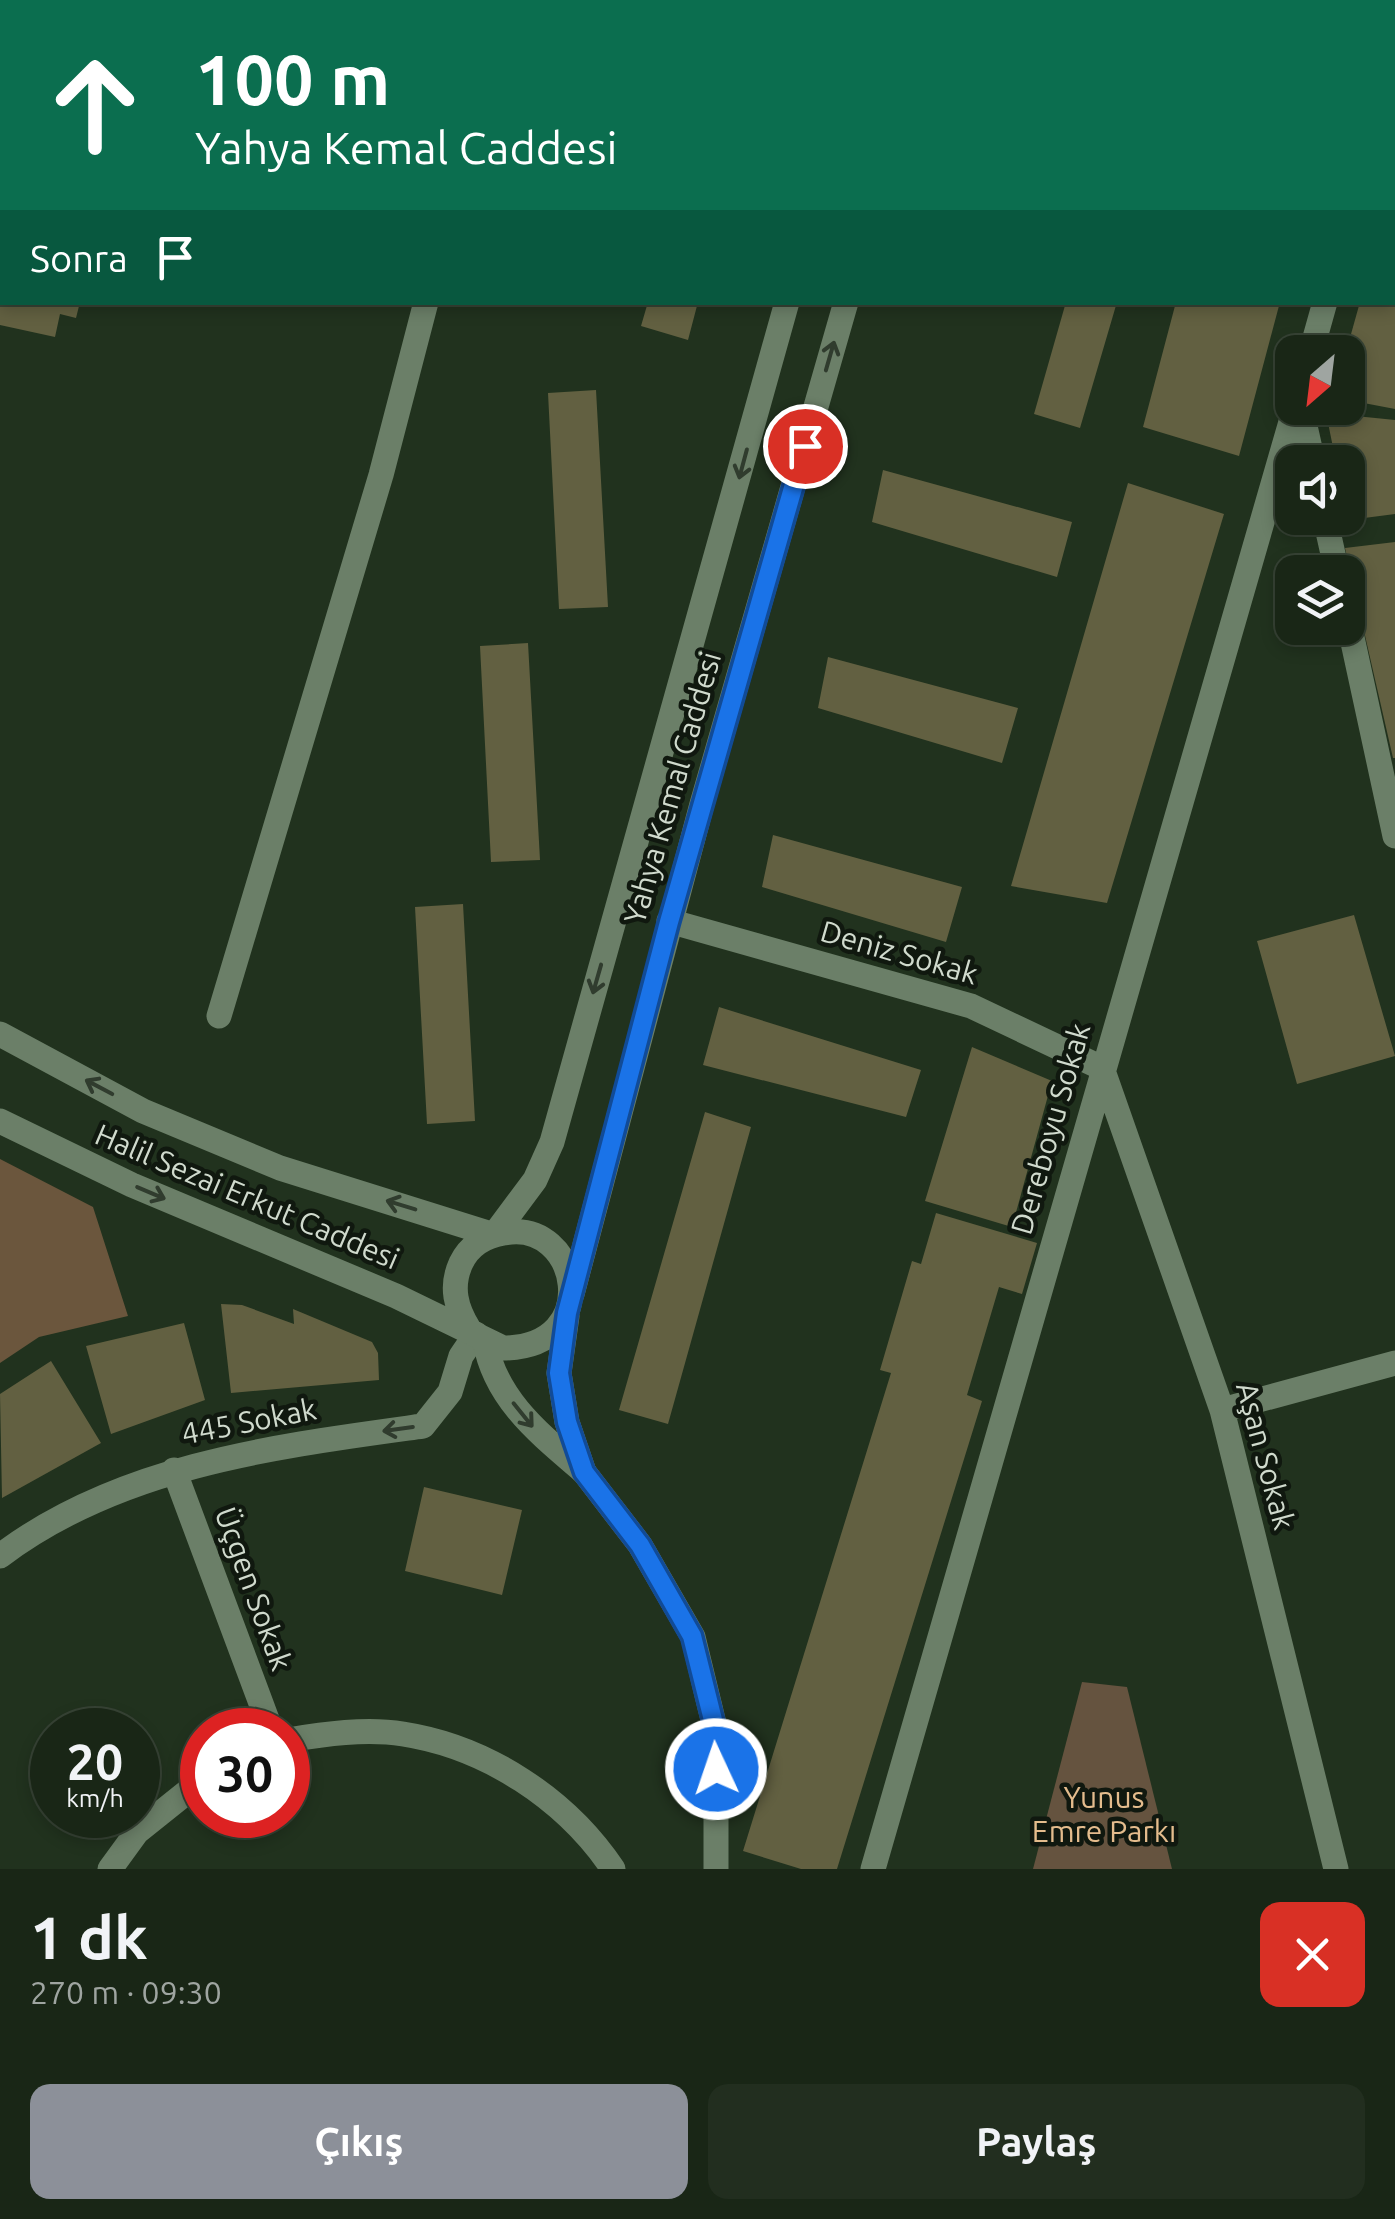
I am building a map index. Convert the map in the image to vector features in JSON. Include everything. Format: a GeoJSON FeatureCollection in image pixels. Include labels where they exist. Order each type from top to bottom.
{"type":"FeatureCollection","features":[{"type":"Feature","properties":{"kind":"street"},"geometry":{"type":"LineString","coordinates":[[218,1016],[381,475],[425,305]]}},
{"type":"Feature","properties":{"kind":"street","name":"Yahya Kemal Caddesi"},"geometry":{"type":"LineString","coordinates":[[494,1234],[536,1180],[552,1142],[786,305]]}},
{"type":"Feature","properties":{"kind":"street","name":"Yahya Kemal Caddesi"},"geometry":{"type":"LineString","coordinates":[[569,1303],[669,922],[845,305]]}},
{"type":"Feature","properties":{"kind":"street"},"geometry":{"type":"LineString","coordinates":[[1316,335],[1324,305]]}},
{"type":"Feature","properties":{"kind":"street","name":"Dereboyu Sokak"},"geometry":{"type":"LineString","coordinates":[[872,1869],[1102,1068],[1293,425]]}},
{"type":"Feature","properties":{"kind":"street"},"geometry":{"type":"LineString","coordinates":[[1354,645],[1395,836]]}},
{"type":"Feature","properties":{"kind":"street","name":"Deniz Sokak"},"geometry":{"type":"LineString","coordinates":[[669,922],[970,1006],[1102,1068]]}},
{"type":"Feature","properties":{"kind":"street","name":"Halil Sezai Erkut Caddesi"},"geometry":{"type":"LineString","coordinates":[[0,1034],[143,1111],[280,1168],[494,1234],[532,1234],[562,1257],[570,1275],[569,1303],[557,1330],[542,1341],[523,1348],[503,1348],[132,1185],[0,1122]]}},
{"type":"Feature","properties":{"kind":"street","name":"Aşan Sokak"},"geometry":{"type":"LineString","coordinates":[[1102,1068],[1222,1410],[1336,1869]]}},
{"type":"Feature","properties":{"kind":"street"},"geometry":{"type":"LineString","coordinates":[[494,1234],[477,1243],[456,1275],[454,1294],[459,1313],[477,1335],[495,1380],[530,1426],[584,1472],[640,1545],[692,1636],[716,1732],[716,1869]]}},
{"type":"Feature","properties":{"kind":"street"},"geometry":{"type":"LineString","coordinates":[[569,1303],[559,1373],[567,1422],[584,1472]]}},
{"type":"Feature","properties":{"kind":"street","name":"445 Sokak"},"geometry":{"type":"LineString","coordinates":[[0,1556],[40,1526],[174,1470],[326,1439],[423,1426],[450,1392],[461,1356],[477,1335]]}},
{"type":"Feature","properties":{"kind":"street"},"geometry":{"type":"LineString","coordinates":[[1222,1410],[1395,1363]]}},
{"type":"Feature","properties":{"kind":"street","name":"Üçgen Sokak"},"geometry":{"type":"LineString","coordinates":[[174,1470],[263,1708]]}},
{"type":"Feature","properties":{"kind":"street"},"geometry":{"type":"LineString","coordinates":[[310,1736],[402,1734],[474,1753],[534,1787],[599,1848],[613,1869]]}},
{"type":"Feature","properties":{"kind":"street"},"geometry":{"type":"LineString","coordinates":[[110,1869],[138,1832],[180,1798]]}},
{"type":"Feature","properties":{"kind":"green space","name":"Yunus Emre Parkı"},"geometry":{"type":"Polygon","coordinates":[[[1082,1682],[1127,1687],[1172,1869],[1033,1869],[1082,1682]]]}},
{"type":"Feature","properties":{"kind":"shaded area"},"geometry":{"type":"Polygon","coordinates":[[[0,1159],[93,1207],[128,1316],[39,1337],[0,1363],[0,1159]]]}},
{"type":"Feature","properties":{"kind":"building"},"geometry":{"type":"Polygon","coordinates":[[[0,305],[79,305],[76,318],[60,314],[55,337],[0,325],[0,305]]]}},
{"type":"Feature","properties":{"kind":"building"},"geometry":{"type":"Polygon","coordinates":[[[647,305],[697,305],[688,340],[641,326],[647,305]]]}},
{"type":"Feature","properties":{"kind":"building"},"geometry":{"type":"Polygon","coordinates":[[[1065,305],[1116,305],[1080,428],[1034,414],[1065,305]]]}},
{"type":"Feature","properties":{"kind":"building"},"geometry":{"type":"Polygon","coordinates":[[[1175,305],[1279,305],[1239,456],[1143,427],[1175,305]]]}},
{"type":"Feature","properties":{"kind":"building"},"geometry":{"type":"Polygon","coordinates":[[[1359,305],[1395,305],[1395,409],[1365,403],[1365,335],[1351,335],[1359,305]]]}},
{"type":"Feature","properties":{"kind":"building"},"geometry":{"type":"Polygon","coordinates":[[[596,390],[608,607],[559,609],[548,393],[596,390]]]}},
{"type":"Feature","properties":{"kind":"building"},"geometry":{"type":"Polygon","coordinates":[[[1365,417],[1395,420],[1395,514],[1365,518],[1365,445],[1333,445],[1328,425],[1365,425],[1365,417]]]}},
{"type":"Feature","properties":{"kind":"building"},"geometry":{"type":"Polygon","coordinates":[[[883,470],[1072,522],[1057,577],[872,522],[883,470]]]}},
{"type":"Feature","properties":{"kind":"building"},"geometry":{"type":"Polygon","coordinates":[[[1128,483],[1224,514],[1107,903],[1011,886],[1128,483]]]}},
{"type":"Feature","properties":{"kind":"building"},"geometry":{"type":"Polygon","coordinates":[[[1395,542],[1395,758],[1365,636],[1365,555],[1347,555],[1345,548],[1395,542]]]}},
{"type":"Feature","properties":{"kind":"building"},"geometry":{"type":"Polygon","coordinates":[[[528,643],[540,860],[491,862],[480,646],[528,643]]]}},
{"type":"Feature","properties":{"kind":"building"},"geometry":{"type":"Polygon","coordinates":[[[828,657],[1018,708],[1002,763],[818,708],[828,657]]]}},
{"type":"Feature","properties":{"kind":"building"},"geometry":{"type":"Polygon","coordinates":[[[773,835],[962,887],[946,942],[762,887],[773,835]]]}},
{"type":"Feature","properties":{"kind":"building"},"geometry":{"type":"Polygon","coordinates":[[[463,904],[475,1121],[427,1124],[415,907],[463,904]]]}},
{"type":"Feature","properties":{"kind":"building"},"geometry":{"type":"Polygon","coordinates":[[[1354,915],[1395,1056],[1297,1084],[1257,941],[1354,915]]]}},
{"type":"Feature","properties":{"kind":"building"},"geometry":{"type":"Polygon","coordinates":[[[719,1007],[921,1070],[906,1117],[703,1065],[719,1007]]]}},
{"type":"Feature","properties":{"kind":"building"},"geometry":{"type":"Polygon","coordinates":[[[972,1047],[1052,1081],[1012,1227],[925,1201],[972,1047]]]}},
{"type":"Feature","properties":{"kind":"building"},"geometry":{"type":"Polygon","coordinates":[[[705,1112],[751,1127],[668,1424],[619,1410],[705,1112]]]}},
{"type":"Feature","properties":{"kind":"building"},"geometry":{"type":"Polygon","coordinates":[[[936,1213],[1037,1243],[1022,1294],[999,1287],[967,1395],[982,1401],[837,1869],[801,1869],[743,1851],[891,1373],[880,1370],[912,1261],[921,1264],[936,1213]]]}},
{"type":"Feature","properties":{"kind":"building"},"geometry":{"type":"Polygon","coordinates":[[[221,1304],[242,1305],[294,1324],[293,1309],[372,1342],[378,1353],[379,1380],[231,1393],[221,1304]]]}},
{"type":"Feature","properties":{"kind":"building"},"geometry":{"type":"Polygon","coordinates":[[[184,1323],[205,1400],[111,1434],[86,1346],[184,1323]]]}},
{"type":"Feature","properties":{"kind":"building"},"geometry":{"type":"Polygon","coordinates":[[[51,1361],[101,1443],[2,1498],[0,1394],[51,1361]]]}},
{"type":"Feature","properties":{"kind":"building"},"geometry":{"type":"Polygon","coordinates":[[[424,1487],[522,1510],[502,1595],[405,1571],[424,1487]]]}},
{"type":"Feature","properties":{"kind":"route"},"geometry":{"type":"LineString","coordinates":[[716,1769],[716,1732],[692,1636],[640,1545],[584,1472],[567,1422],[559,1373],[567,1313],[669,922],[805,446]]}}]}
